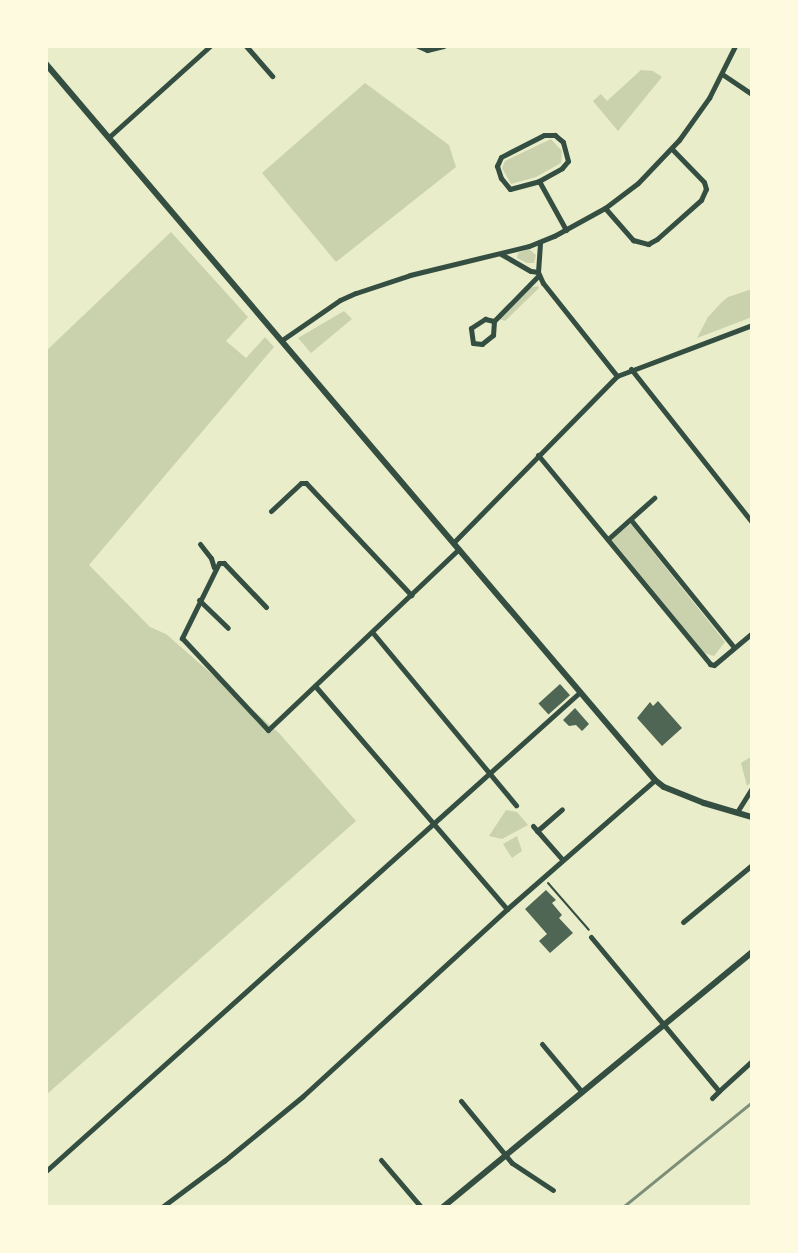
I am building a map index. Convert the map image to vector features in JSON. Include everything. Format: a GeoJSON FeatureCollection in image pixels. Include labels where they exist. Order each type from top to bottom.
{"type":"FeatureCollection","features":[{"type":"Feature","properties":{"kind":"street"},"geometry":{"type":"LineString","coordinates":[[110,137],[210,46]]}},
{"type":"Feature","properties":{"kind":"street"},"geometry":{"type":"LineString","coordinates":[[246,46],[272,76]]}},
{"type":"Feature","properties":{"kind":"street"},"geometry":{"type":"LineString","coordinates":[[418,46],[427,50],[444,46]]}},
{"type":"Feature","properties":{"kind":"street"},"geometry":{"type":"LineString","coordinates":[[282,340],[340,300],[379,284],[501,254],[540,242],[605,208],[638,183],[672,149],[709,98],[736,46]]}},
{"type":"Feature","properties":{"kind":"street"},"geometry":{"type":"LineString","coordinates":[[46,64],[655,780],[664,787],[704,803],[752,817]]}},
{"type":"Feature","properties":{"kind":"street"},"geometry":{"type":"LineString","coordinates":[[722,74],[752,94]]}},
{"type":"Feature","properties":{"kind":"street"},"geometry":{"type":"LineString","coordinates":[[544,135],[555,135],[568,153],[568,161],[562,168],[539,181],[510,188],[498,172],[498,161],[544,135]]}},
{"type":"Feature","properties":{"kind":"street"},"geometry":{"type":"LineString","coordinates":[[605,208],[633,240],[648,244],[657,239],[701,200],[706,189],[704,182],[672,149]]}},
{"type":"Feature","properties":{"kind":"street"},"geometry":{"type":"LineString","coordinates":[[539,181],[566,230]]}},
{"type":"Feature","properties":{"kind":"street"},"geometry":{"type":"LineString","coordinates":[[494,321],[476,322],[470,333],[473,342],[482,344],[493,335],[494,321],[538,274],[540,242]]}},
{"type":"Feature","properties":{"kind":"street"},"geometry":{"type":"LineString","coordinates":[[501,254],[538,274],[617,376]]}},
{"type":"Feature","properties":{"kind":"street"},"geometry":{"type":"LineString","coordinates":[[453,543],[617,376],[631,369],[752,325]]}},
{"type":"Feature","properties":{"kind":"street"},"geometry":{"type":"LineString","coordinates":[[631,369],[752,522]]}},
{"type":"Feature","properties":{"kind":"street"},"geometry":{"type":"LineString","coordinates":[[538,455],[710,664],[714,665],[752,633]]}},
{"type":"Feature","properties":{"kind":"street"},"geometry":{"type":"LineString","coordinates":[[271,511],[302,483],[306,483],[411,595]]}},
{"type":"Feature","properties":{"kind":"street"},"geometry":{"type":"LineString","coordinates":[[608,539],[654,498]]}},
{"type":"Feature","properties":{"kind":"street"},"geometry":{"type":"LineString","coordinates":[[631,520],[734,647]]}},
{"type":"Feature","properties":{"kind":"street"},"geometry":{"type":"LineString","coordinates":[[200,544],[211,558],[214,567],[182,638],[266,728],[271,728],[316,687],[459,549]]}},
{"type":"Feature","properties":{"kind":"street"},"geometry":{"type":"LineString","coordinates":[[214,567],[224,563],[266,607]]}},
{"type":"Feature","properties":{"kind":"street"},"geometry":{"type":"LineString","coordinates":[[199,600],[228,628]]}},
{"type":"Feature","properties":{"kind":"street"},"geometry":{"type":"LineString","coordinates":[[373,633],[490,771],[516,805]]}},
{"type":"Feature","properties":{"kind":"street"},"geometry":{"type":"LineString","coordinates":[[316,687],[506,909]]}},
{"type":"Feature","properties":{"kind":"street"},"geometry":{"type":"LineString","coordinates":[[46,1171],[431,823],[580,692]]}},
{"type":"Feature","properties":{"kind":"street"},"geometry":{"type":"LineString","coordinates":[[162,1207],[224,1161],[303,1096],[506,909],[655,780]]}},
{"type":"Feature","properties":{"kind":"street"},"geometry":{"type":"LineString","coordinates":[[737,812],[752,788]]}},
{"type":"Feature","properties":{"kind":"street"},"geometry":{"type":"LineString","coordinates":[[537,831],[562,808]]}},
{"type":"Feature","properties":{"kind":"street"},"geometry":{"type":"LineString","coordinates":[[533,826],[562,859]]}},
{"type":"Feature","properties":{"kind":"street"},"geometry":{"type":"LineString","coordinates":[[684,922],[752,865]]}},
{"type":"Feature","properties":{"kind":"street"},"geometry":{"type":"LineString","coordinates":[[591,937],[719,1091]]}},
{"type":"Feature","properties":{"kind":"street"},"geometry":{"type":"LineString","coordinates":[[442,1207],[752,952]]}},
{"type":"Feature","properties":{"kind":"street"},"geometry":{"type":"LineString","coordinates":[[542,1044],[582,1092]]}},
{"type":"Feature","properties":{"kind":"street"},"geometry":{"type":"LineString","coordinates":[[712,1098],[752,1062]]}},
{"type":"Feature","properties":{"kind":"street"},"geometry":{"type":"LineString","coordinates":[[461,1101],[507,1154],[512,1163],[553,1190]]}},
{"type":"Feature","properties":{"kind":"street"},"geometry":{"type":"LineString","coordinates":[[381,1160],[421,1207]]}},
{"type":"Feature","properties":{"kind":"path"},"geometry":{"type":"LineString","coordinates":[[541,879],[588,927],[591,937]]}},
{"type":"Feature","properties":{"kind":"green space"},"geometry":{"type":"Polygon","coordinates":[[[641,70],[653,71],[662,77],[618,131],[593,101],[601,94],[607,101],[641,70]]]}},
{"type":"Feature","properties":{"kind":"green space"},"geometry":{"type":"Polygon","coordinates":[[[365,83],[449,145],[456,167],[336,262],[262,173],[365,83]]]}},
{"type":"Feature","properties":{"kind":"green space"},"geometry":{"type":"Polygon","coordinates":[[[551,139],[562,151],[561,163],[536,177],[511,184],[502,168],[505,161],[551,139]]]}},
{"type":"Feature","properties":{"kind":"green space"},"geometry":{"type":"Polygon","coordinates":[[[171,232],[248,317],[226,341],[246,358],[265,337],[274,347],[89,565],[150,627],[166,634],[279,733],[356,821],[46,1095],[46,351],[171,232]]]}},
{"type":"Feature","properties":{"kind":"green space"},"geometry":{"type":"Polygon","coordinates":[[[529,249],[536,255],[534,263],[527,263],[517,258],[518,253],[529,249]]]}},
{"type":"Feature","properties":{"kind":"green space"},"geometry":{"type":"Polygon","coordinates":[[[538,286],[539,288],[505,321],[499,319],[529,288],[538,286]]]}},
{"type":"Feature","properties":{"kind":"green space"},"geometry":{"type":"Polygon","coordinates":[[[752,289],[752,317],[697,338],[708,317],[722,302],[728,297],[752,289]]]}},
{"type":"Feature","properties":{"kind":"green space"},"geometry":{"type":"Polygon","coordinates":[[[344,311],[352,319],[311,353],[298,338],[344,311]]]}},
{"type":"Feature","properties":{"kind":"green space"},"geometry":{"type":"Polygon","coordinates":[[[631,524],[725,642],[714,656],[704,653],[611,539],[631,524]]]}},
{"type":"Feature","properties":{"kind":"green space"},"geometry":{"type":"Polygon","coordinates":[[[752,756],[752,781],[747,786],[741,763],[752,756]]]}},
{"type":"Feature","properties":{"kind":"green space"},"geometry":{"type":"Polygon","coordinates":[[[506,810],[517,812],[528,825],[502,839],[489,836],[506,810]]]}},
{"type":"Feature","properties":{"kind":"green space"},"geometry":{"type":"Polygon","coordinates":[[[517,836],[522,851],[512,858],[503,844],[517,836]]]}},
{"type":"Feature","properties":{"kind":"building"},"geometry":{"type":"Polygon","coordinates":[[[560,684],[570,695],[548,715],[538,703],[560,684]]]}},
{"type":"Feature","properties":{"kind":"building"},"geometry":{"type":"Polygon","coordinates":[[[658,701],[682,728],[662,746],[637,718],[650,702],[653,706],[658,701]]]}},
{"type":"Feature","properties":{"kind":"building"},"geometry":{"type":"Polygon","coordinates":[[[575,708],[589,724],[582,731],[576,725],[569,726],[563,720],[575,708]]]}},
{"type":"Feature","properties":{"kind":"building"},"geometry":{"type":"Polygon","coordinates":[[[546,890],[556,900],[552,903],[562,915],[559,918],[573,933],[550,953],[539,941],[547,934],[525,909],[546,890]]]}},
{"type":"Feature","properties":{"kind":"railway"},"geometry":{"type":"LineString","coordinates":[[623,1207],[752,1102]]}}]}
